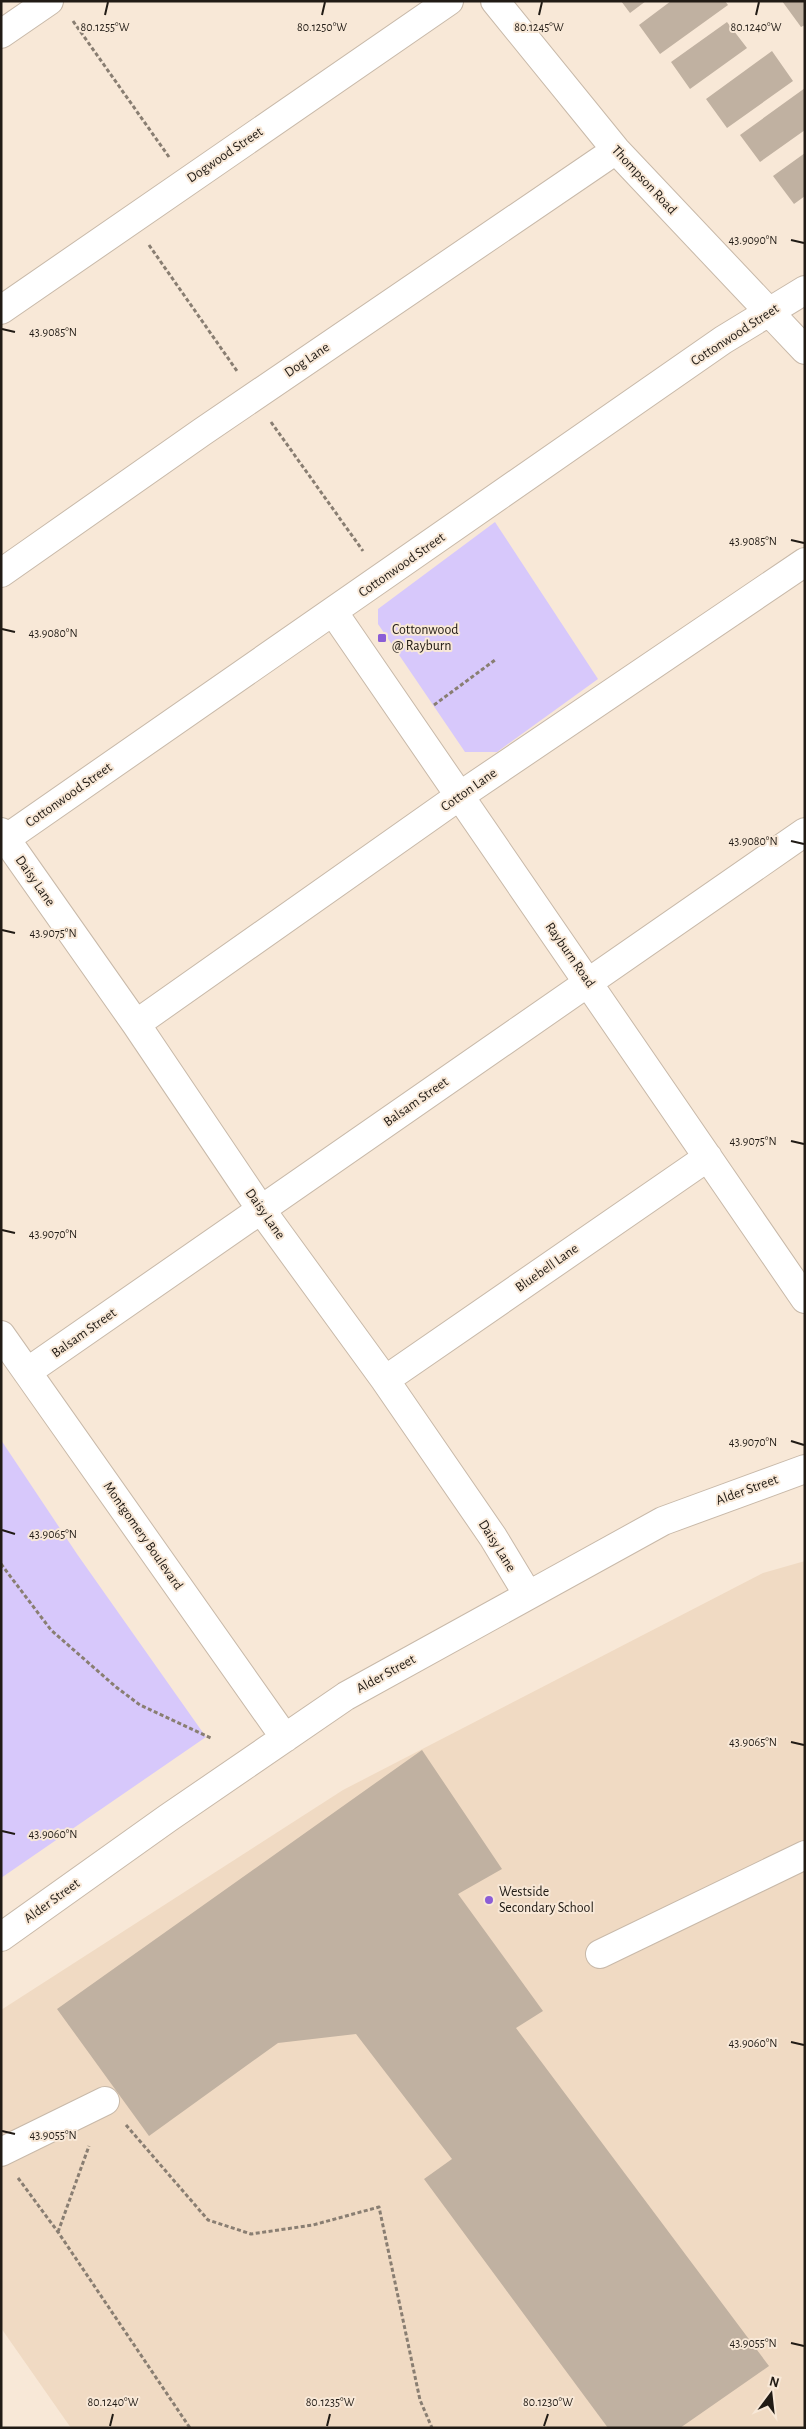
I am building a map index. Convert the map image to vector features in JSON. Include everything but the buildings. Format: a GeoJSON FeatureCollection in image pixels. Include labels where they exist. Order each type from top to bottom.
{"type":"FeatureCollection","features":[{"type":"Feature","properties":{"kind":"street","name":"Dogwood Street"},"geometry":{"type":"LineString","coordinates":[[1,310],[449,1]]}},
{"type":"Feature","properties":{"kind":"street","name":"Thompson Road"},"geometry":{"type":"LineString","coordinates":[[495,1],[616,150],[805,350]]}},
{"type":"Feature","properties":{"kind":"street"},"geometry":{"type":"LineString","coordinates":[[1,34],[59,8]]}},
{"type":"Feature","properties":{"kind":"street","name":"Dog Lane"},"geometry":{"type":"LineString","coordinates":[[1,573],[202,432],[616,150]]}},
{"type":"Feature","properties":{"kind":"street","name":"Cottonwood Street"},"geometry":{"type":"LineString","coordinates":[[3,838],[334,613],[723,340],[805,290]]}},
{"type":"Feature","properties":{"kind":"street","name":"Cotton Lane"},"geometry":{"type":"LineString","coordinates":[[136,1024],[458,797],[805,562]]}},
{"type":"Feature","properties":{"kind":"street","name":"Rayburn Road"},"geometry":{"type":"LineString","coordinates":[[334,613],[458,797],[588,981],[805,1298]]}},
{"type":"Feature","properties":{"kind":"street","name":"Balsam Street"},"geometry":{"type":"LineString","coordinates":[[28,1372],[805,832]]}},
{"type":"Feature","properties":{"kind":"street","name":"Daisy Lane"},"geometry":{"type":"LineString","coordinates":[[3,838],[136,1024],[262,1211],[385,1380],[492,1537],[528,1595]]}},
{"type":"Feature","properties":{"kind":"street","name":"Bluebell Lane"},"geometry":{"type":"LineString","coordinates":[[385,1380],[708,1157]]}},
{"type":"Feature","properties":{"kind":"street","name":"Montgomery Boulevard"},"geometry":{"type":"LineString","coordinates":[[1,1335],[285,1738]]}},
{"type":"Feature","properties":{"kind":"street","name":"Alder Street"},"geometry":{"type":"LineString","coordinates":[[1,1937],[346,1696],[664,1521],[805,1469]]}},
{"type":"Feature","properties":{"kind":"street"},"geometry":{"type":"LineString","coordinates":[[600,1954],[805,1855]]}},
{"type":"Feature","properties":{"kind":"street"},"geometry":{"type":"LineString","coordinates":[[7,2161],[106,2101]]}},
{"type":"Feature","properties":{"kind":"path"},"geometry":{"type":"LineString","coordinates":[[59,8],[171,161]]}},
{"type":"Feature","properties":{"kind":"path"},"geometry":{"type":"LineString","coordinates":[[147,242],[242,378]]}},
{"type":"Feature","properties":{"kind":"path"},"geometry":{"type":"LineString","coordinates":[[267,415],[364,553]]}},
{"type":"Feature","properties":{"kind":"path"},"geometry":{"type":"LineString","coordinates":[[432,706],[495,660]]}},
{"type":"Feature","properties":{"kind":"path"},"geometry":{"type":"LineString","coordinates":[[1,1564],[51,1630],[116,1687],[140,1705],[211,1738]]}},
{"type":"Feature","properties":{"kind":"path"},"geometry":{"type":"LineString","coordinates":[[58,2232],[106,2101],[208,2220],[251,2234],[313,2225],[379,2207],[420,2400],[432,2428]]}},
{"type":"Feature","properties":{"kind":"path"},"geometry":{"type":"LineString","coordinates":[[7,2161],[58,2232],[190,2428]]}},
{"type":"Feature","properties":{"kind":"shaded area"},"geometry":{"type":"Polygon","coordinates":[[[495,522],[598,679],[497,752],[465,752],[378,624],[378,609],[495,522]]]}},
{"type":"Feature","properties":{"kind":"shaded area"},"geometry":{"type":"Polygon","coordinates":[[[1,1440],[77,1554],[206,1737],[1,1878],[1,1440]]]}},
{"type":"Feature","properties":{"kind":"shaded area","name":"Westside Secondary School"},"geometry":{"type":"Polygon","coordinates":[[[805,1561],[805,2428],[71,2428],[1,2328],[1,2010],[343,1790],[763,1573],[805,1561]]]}},
{"type":"Feature","properties":{"kind":"place","name":"Cottonwood @ Rayburn"},"geometry":{"type":"Point","coordinates":[382,638]}},
{"type":"Feature","properties":{"kind":"place","name":"Westside Secondary School"},"geometry":{"type":"Point","coordinates":[489,1900]}}]}
